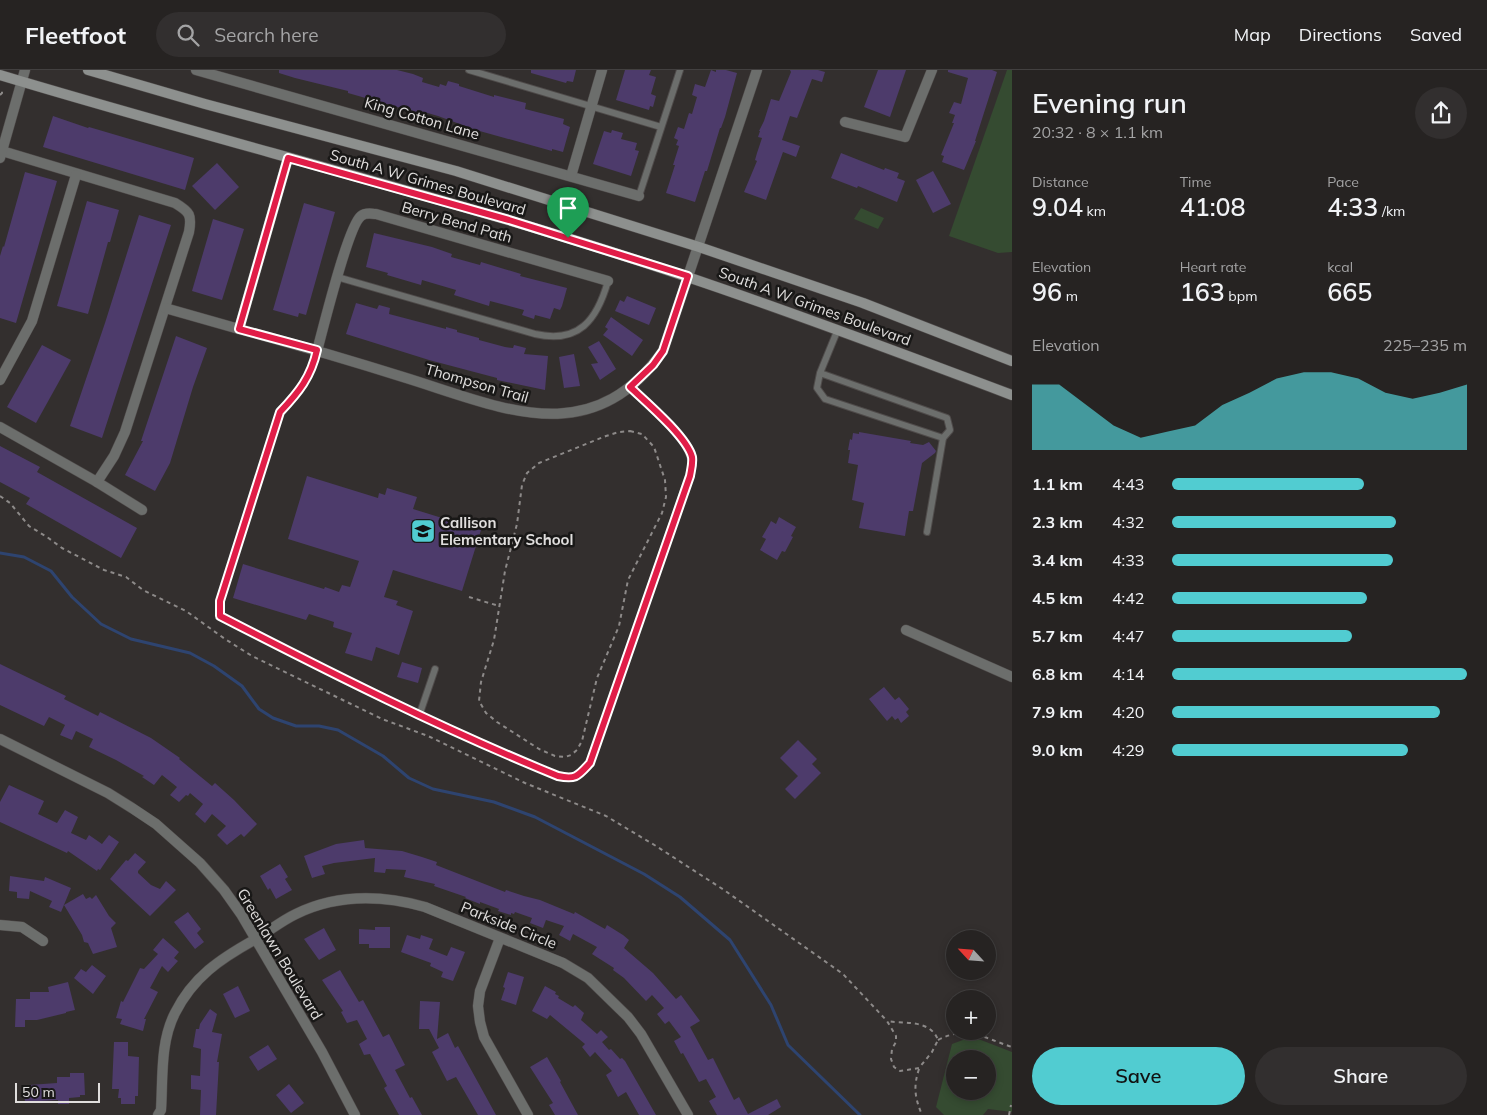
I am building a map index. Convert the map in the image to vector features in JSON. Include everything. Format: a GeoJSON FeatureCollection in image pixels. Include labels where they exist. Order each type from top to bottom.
{"type":"FeatureCollection","features":[{"type":"Feature","properties":{"kind":"main road","name":"South A W Grimes Boulevard"},"geometry":{"type":"LineString","coordinates":[[88,70],[205,104],[456,171],[699,246],[863,303],[1012,361]]}},
{"type":"Feature","properties":{"kind":"main road","name":"South A W Grimes Boulevard"},"geometry":{"type":"LineString","coordinates":[[0,76],[509,220],[688,276],[838,329],[1012,395]]}},
{"type":"Feature","properties":{"kind":"street"},"geometry":{"type":"LineString","coordinates":[[25,70],[1,155],[175,204],[186,210],[191,218],[189,232],[125,432],[114,456],[97,482]]}},
{"type":"Feature","properties":{"kind":"street","name":"King Cotton Lane"},"geometry":{"type":"LineString","coordinates":[[196,70],[639,196]]}},
{"type":"Feature","properties":{"kind":"street"},"geometry":{"type":"LineString","coordinates":[[570,176],[602,70]]}},
{"type":"Feature","properties":{"kind":"street","name":"Thompson Trail"},"geometry":{"type":"LineString","coordinates":[[165,308],[317,350],[508,410],[543,415],[593,408],[630,387],[653,365],[663,351],[757,70]]}},
{"type":"Feature","properties":{"kind":"street"},"geometry":{"type":"LineString","coordinates":[[845,122],[905,137],[932,70]]}},
{"type":"Feature","properties":{"kind":"street"},"geometry":{"type":"LineString","coordinates":[[239,329],[288,158]]}},
{"type":"Feature","properties":{"kind":"street"},"geometry":{"type":"LineString","coordinates":[[0,380],[32,321],[76,175]]}},
{"type":"Feature","properties":{"kind":"street","name":"Berry Bend Path"},"geometry":{"type":"LineString","coordinates":[[337,278],[356,222],[367,213],[608,281]]}},
{"type":"Feature","properties":{"kind":"street"},"geometry":{"type":"LineString","coordinates":[[317,350],[337,278]]}},
{"type":"Feature","properties":{"kind":"street"},"geometry":{"type":"LineString","coordinates":[[0,427],[142,510]]}},
{"type":"Feature","properties":{"kind":"street"},"geometry":{"type":"LineString","coordinates":[[906,630],[1012,677]]}},
{"type":"Feature","properties":{"kind":"street","name":"Greenlawn Boulevard"},"geometry":{"type":"LineString","coordinates":[[0,739],[108,793],[156,824],[212,877],[241,914],[256,939],[322,1052],[353,1114]]}},
{"type":"Feature","properties":{"kind":"street","name":"Parkside Circle"},"geometry":{"type":"LineString","coordinates":[[158,1115],[161,1110],[165,1045],[169,1028],[175,1013],[187,994],[205,972],[233,951],[280,923],[314,907],[344,900],[364,898],[392,900],[425,907],[571,968],[588,978],[628,1017],[641,1034],[688,1115]]}},
{"type":"Feature","properties":{"kind":"street"},"geometry":{"type":"LineString","coordinates":[[0,924],[22,928],[43,940]]}},
{"type":"Feature","properties":{"kind":"street"},"geometry":{"type":"LineString","coordinates":[[500,938],[480,990],[478,1006],[480,1022],[484,1037],[528,1115]]}},
{"type":"Feature","properties":{"kind":"lane"},"geometry":{"type":"LineString","coordinates":[[468,70],[592,105],[661,127]]}},
{"type":"Feature","properties":{"kind":"lane"},"geometry":{"type":"LineString","coordinates":[[639,196],[680,70]]}},
{"type":"Feature","properties":{"kind":"lane"},"geometry":{"type":"LineString","coordinates":[[337,278],[535,334],[556,337],[576,332],[592,317],[603,300],[608,281]]}},
{"type":"Feature","properties":{"kind":"lane"},"geometry":{"type":"LineString","coordinates":[[838,329],[820,373],[817,388],[824,399],[943,438]]}},
{"type":"Feature","properties":{"kind":"lane"},"geometry":{"type":"LineString","coordinates":[[317,350],[313,367],[299,391],[280,412],[220,601],[220,616],[340,678],[419,716],[558,776],[568,778],[577,777],[590,763],[692,467],[692,457],[682,439],[630,387]]}},
{"type":"Feature","properties":{"kind":"lane"},"geometry":{"type":"LineString","coordinates":[[820,373],[947,418],[950,430],[943,438],[927,532]]}},
{"type":"Feature","properties":{"kind":"lane"},"geometry":{"type":"LineString","coordinates":[[419,716],[435,669]]}},
{"type":"Feature","properties":{"kind":"path"},"geometry":{"type":"LineString","coordinates":[[0,95],[2,88]]}},
{"type":"Feature","properties":{"kind":"path"},"geometry":{"type":"LineString","coordinates":[[630,431],[642,434],[648,439],[654,446],[660,461],[665,480],[666,497],[662,513],[628,580],[619,626],[597,678],[582,741],[577,750],[571,755],[555,756],[539,749],[497,722],[481,706],[479,696],[481,682],[494,640],[499,606],[505,571],[517,524],[522,486],[527,472],[539,463],[619,432],[630,431]]}},
{"type":"Feature","properties":{"kind":"path"},"geometry":{"type":"LineString","coordinates":[[0,496],[10,503],[30,526],[62,548],[104,570],[126,577],[143,590],[186,611],[252,656],[382,719],[428,736],[525,783],[606,816],[724,890],[843,974],[887,1021],[896,1036],[896,1042],[891,1054],[894,1067],[900,1071],[919,1068]]}},
{"type":"Feature","properties":{"kind":"path"},"geometry":{"type":"LineString","coordinates":[[469,597],[499,606]]}},
{"type":"Feature","properties":{"kind":"path"},"geometry":{"type":"LineString","coordinates":[[887,1021],[925,1026],[931,1029],[938,1040]]}},
{"type":"Feature","properties":{"kind":"path"},"geometry":{"type":"LineString","coordinates":[[922,1115],[914,1093],[915,1080],[919,1068],[932,1052],[938,1040],[950,1034],[973,1033],[1012,1047]]}},
{"type":"Feature","properties":{"kind":"path"},"geometry":{"type":"LineString","coordinates":[[1009,1115],[1011,1105]]}},
{"type":"Feature","properties":{"kind":"green space"},"geometry":{"type":"Polygon","coordinates":[[[1007,70],[1012,70],[1012,252],[998,253],[949,236],[1007,70]]]}},
{"type":"Feature","properties":{"kind":"green space"},"geometry":{"type":"Polygon","coordinates":[[[861,208],[884,218],[878,229],[854,219],[861,208]]]}},
{"type":"Feature","properties":{"kind":"green space"},"geometry":{"type":"Polygon","coordinates":[[[963,1040],[981,1040],[1012,1052],[1012,1112],[988,1109],[983,1115],[944,1115],[936,1107],[946,1068],[946,1100],[996,1100],[996,1050],[950,1050],[952,1044],[963,1040]]]}},
{"type":"Feature","properties":{"kind":"building"},"geometry":{"type":"Polygon","coordinates":[[[279,70],[397,70],[423,78],[422,82],[439,87],[440,84],[446,86],[448,81],[494,97],[494,95],[526,103],[525,109],[564,119],[563,124],[570,127],[563,152],[552,149],[552,151],[476,130],[417,110],[417,112],[404,109],[348,93],[348,91],[295,78],[279,73],[279,70]]]}},
{"type":"Feature","properties":{"kind":"building"},"geometry":{"type":"Polygon","coordinates":[[[531,70],[576,70],[573,82],[567,81],[566,83],[531,73],[531,70]]]}},
{"type":"Feature","properties":{"kind":"building"},"geometry":{"type":"Polygon","coordinates":[[[625,70],[651,70],[649,75],[656,77],[651,94],[656,96],[653,107],[650,106],[649,110],[616,100],[625,70]]]}},
{"type":"Feature","properties":{"kind":"building"},"geometry":{"type":"Polygon","coordinates":[[[711,70],[716,72],[716,70],[726,70],[737,73],[725,117],[695,202],[666,193],[679,146],[676,145],[678,140],[674,138],[678,127],[684,129],[689,113],[692,114],[697,97],[692,95],[695,84],[705,87],[711,70]]]}},
{"type":"Feature","properties":{"kind":"building"},"geometry":{"type":"Polygon","coordinates":[[[790,70],[818,70],[825,72],[822,82],[812,79],[797,118],[790,116],[782,140],[800,146],[796,157],[783,152],[766,200],[744,192],[757,161],[755,160],[762,138],[758,137],[759,131],[771,99],[779,101],[791,72],[790,70]]]}},
{"type":"Feature","properties":{"kind":"building"},"geometry":{"type":"Polygon","coordinates":[[[878,70],[906,70],[890,117],[864,107],[878,70]]]}},
{"type":"Feature","properties":{"kind":"building"},"geometry":{"type":"Polygon","coordinates":[[[948,70],[992,70],[997,72],[976,141],[964,170],[942,162],[944,156],[941,155],[954,123],[952,123],[955,115],[949,113],[954,102],[961,104],[968,78],[948,72],[948,70]]]}},
{"type":"Feature","properties":{"kind":"building"},"geometry":{"type":"Polygon","coordinates":[[[53,116],[88,128],[194,158],[185,190],[43,147],[53,116]]]}},
{"type":"Feature","properties":{"kind":"building"},"geometry":{"type":"Polygon","coordinates":[[[612,130],[623,133],[621,139],[637,143],[635,150],[639,151],[631,176],[593,164],[604,131],[611,133],[612,130]]]}},
{"type":"Feature","properties":{"kind":"building"},"geometry":{"type":"Polygon","coordinates":[[[841,153],[884,170],[885,168],[899,173],[897,178],[905,181],[897,202],[858,186],[857,188],[831,178],[841,153]]]}},
{"type":"Feature","properties":{"kind":"building"},"geometry":{"type":"Polygon","coordinates":[[[217,163],[239,187],[215,210],[192,186],[217,163]]]}},
{"type":"Feature","properties":{"kind":"building"},"geometry":{"type":"Polygon","coordinates":[[[933,171],[951,204],[933,213],[916,180],[933,171]]]}},
{"type":"Feature","properties":{"kind":"building"},"geometry":{"type":"Polygon","coordinates":[[[25,172],[57,181],[16,323],[0,318],[0,256],[25,172]]]}},
{"type":"Feature","properties":{"kind":"building"},"geometry":{"type":"Polygon","coordinates":[[[87,201],[119,210],[88,314],[57,306],[87,201]]]}},
{"type":"Feature","properties":{"kind":"building"},"geometry":{"type":"Polygon","coordinates":[[[304,203],[335,212],[306,315],[299,313],[298,317],[273,310],[304,203]]]}},
{"type":"Feature","properties":{"kind":"building"},"geometry":{"type":"Polygon","coordinates":[[[139,215],[171,225],[102,438],[70,426],[139,215]]]}},
{"type":"Feature","properties":{"kind":"building"},"geometry":{"type":"Polygon","coordinates":[[[213,219],[244,229],[222,300],[192,291],[213,219]]]}},
{"type":"Feature","properties":{"kind":"building"},"geometry":{"type":"Polygon","coordinates":[[[374,233],[432,247],[452,254],[451,257],[480,265],[481,262],[521,274],[520,276],[567,288],[562,306],[560,310],[554,308],[550,319],[535,315],[534,319],[522,315],[524,310],[490,301],[489,306],[454,295],[456,290],[422,280],[421,285],[366,267],[374,233]]]}},
{"type":"Feature","properties":{"kind":"building"},"geometry":{"type":"Polygon","coordinates":[[[627,296],[656,308],[649,325],[615,311],[620,300],[624,302],[627,296]]]}},
{"type":"Feature","properties":{"kind":"building"},"geometry":{"type":"Polygon","coordinates":[[[356,303],[377,309],[379,305],[390,308],[389,314],[446,329],[446,327],[457,330],[457,332],[479,338],[479,340],[505,347],[513,348],[514,345],[526,348],[524,354],[548,356],[545,390],[497,380],[497,378],[429,360],[346,334],[356,303]]]}},
{"type":"Feature","properties":{"kind":"building"},"geometry":{"type":"Polygon","coordinates":[[[611,317],[643,340],[632,356],[603,335],[608,329],[605,327],[611,317]]]}},
{"type":"Feature","properties":{"kind":"building"},"geometry":{"type":"Polygon","coordinates":[[[176,336],[207,348],[170,463],[155,491],[125,475],[143,441],[141,441],[176,336]]]}},
{"type":"Feature","properties":{"kind":"building"},"geometry":{"type":"Polygon","coordinates":[[[599,341],[616,369],[600,380],[591,364],[598,363],[588,347],[599,341]]]}},
{"type":"Feature","properties":{"kind":"building"},"geometry":{"type":"Polygon","coordinates":[[[42,345],[71,360],[36,423],[7,407],[42,345]]]}},
{"type":"Feature","properties":{"kind":"building"},"geometry":{"type":"Polygon","coordinates":[[[574,354],[580,386],[564,388],[559,357],[574,354]]]}},
{"type":"Feature","properties":{"kind":"building"},"geometry":{"type":"Polygon","coordinates":[[[859,432],[911,441],[910,443],[923,445],[929,442],[936,451],[922,463],[913,511],[909,511],[905,536],[859,528],[864,503],[852,500],[858,465],[848,463],[850,450],[848,450],[853,433],[859,434],[859,432]]]}},
{"type":"Feature","properties":{"kind":"building"},"geometry":{"type":"Polygon","coordinates":[[[0,446],[40,467],[37,472],[137,528],[121,558],[26,504],[30,498],[0,482],[0,446]]]}},
{"type":"Feature","properties":{"kind":"building"},"geometry":{"type":"Polygon","coordinates":[[[307,476],[378,498],[379,493],[385,495],[387,488],[417,497],[413,509],[481,530],[462,591],[393,570],[384,597],[398,601],[396,605],[413,611],[399,655],[376,647],[372,661],[345,653],[352,633],[333,627],[334,622],[309,614],[306,620],[233,598],[243,564],[324,589],[325,587],[339,592],[342,585],[350,587],[359,561],[288,539],[307,476]]]}},
{"type":"Feature","properties":{"kind":"building"},"geometry":{"type":"Polygon","coordinates":[[[779,517],[796,527],[785,552],[782,551],[777,560],[760,550],[766,539],[762,537],[771,521],[776,524],[779,517]]]}},
{"type":"Feature","properties":{"kind":"building"},"geometry":{"type":"Polygon","coordinates":[[[402,662],[422,668],[418,683],[397,677],[402,662]]]}},
{"type":"Feature","properties":{"kind":"building"},"geometry":{"type":"Polygon","coordinates":[[[0,664],[66,696],[64,699],[98,716],[100,712],[151,738],[180,758],[212,786],[215,783],[257,824],[244,837],[241,834],[227,845],[217,835],[226,826],[212,814],[205,823],[195,814],[203,804],[190,793],[179,802],[170,795],[177,787],[162,775],[154,785],[142,777],[144,776],[89,747],[93,739],[76,731],[72,740],[60,735],[65,725],[49,717],[44,726],[0,705],[0,664]]]}},
{"type":"Feature","properties":{"kind":"building"},"geometry":{"type":"Polygon","coordinates":[[[884,687],[895,700],[899,697],[909,709],[906,712],[909,716],[901,723],[898,718],[895,720],[892,716],[887,721],[869,699],[884,687]]]}},
{"type":"Feature","properties":{"kind":"building"},"geometry":{"type":"Polygon","coordinates":[[[798,740],[817,759],[812,764],[821,773],[795,799],[785,789],[798,776],[780,758],[798,740]]]}},
{"type":"Feature","properties":{"kind":"building"},"geometry":{"type":"Polygon","coordinates":[[[9,785],[44,801],[38,814],[57,823],[65,810],[78,817],[71,833],[86,840],[89,835],[102,844],[109,835],[119,842],[100,870],[98,869],[97,871],[68,851],[67,853],[0,822],[0,802],[9,785]]]}},
{"type":"Feature","properties":{"kind":"building"},"geometry":{"type":"Polygon","coordinates":[[[364,840],[365,848],[402,851],[437,862],[436,865],[505,892],[506,890],[540,900],[574,914],[575,912],[605,929],[607,925],[623,935],[629,940],[624,948],[653,973],[676,999],[681,995],[700,1021],[690,1027],[708,1060],[713,1058],[734,1100],[739,1097],[748,1114],[777,1099],[781,1107],[768,1115],[717,1115],[709,1101],[716,1097],[706,1079],[699,1082],[674,1041],[681,1037],[669,1021],[665,1024],[657,1014],[664,1008],[652,995],[646,1001],[624,978],[613,970],[614,968],[592,954],[597,947],[573,934],[570,941],[559,935],[564,926],[546,920],[543,928],[530,923],[532,918],[515,912],[514,914],[511,913],[511,915],[498,911],[499,909],[480,902],[480,904],[434,886],[435,884],[404,877],[406,870],[386,869],[385,873],[374,872],[375,858],[322,866],[325,874],[312,878],[304,856],[336,844],[364,840]]]}},
{"type":"Feature","properties":{"kind":"building"},"geometry":{"type":"Polygon","coordinates":[[[135,853],[146,862],[138,873],[151,885],[160,889],[166,881],[176,890],[150,916],[110,879],[126,860],[128,861],[135,853]]]}},
{"type":"Feature","properties":{"kind":"building"},"geometry":{"type":"Polygon","coordinates":[[[280,864],[288,877],[285,879],[292,890],[276,899],[260,876],[280,864]]]}},
{"type":"Feature","properties":{"kind":"building"},"geometry":{"type":"Polygon","coordinates":[[[10,876],[44,881],[45,877],[71,888],[61,912],[49,907],[52,901],[30,891],[29,899],[17,898],[17,892],[9,891],[10,876]]]}},
{"type":"Feature","properties":{"kind":"building"},"geometry":{"type":"Polygon","coordinates":[[[83,894],[86,899],[90,897],[92,899],[96,895],[109,916],[116,923],[111,928],[117,947],[93,954],[88,943],[84,942],[82,935],[64,905],[83,894]]]}},
{"type":"Feature","properties":{"kind":"building"},"geometry":{"type":"Polygon","coordinates":[[[188,912],[201,929],[197,933],[204,942],[195,949],[174,922],[188,912]]]}},
{"type":"Feature","properties":{"kind":"building"},"geometry":{"type":"Polygon","coordinates":[[[375,927],[390,927],[390,948],[369,948],[369,944],[359,944],[359,929],[375,930],[375,927]]]}},
{"type":"Feature","properties":{"kind":"building"},"geometry":{"type":"Polygon","coordinates":[[[324,928],[336,950],[319,960],[304,939],[324,928]]]}},
{"type":"Feature","properties":{"kind":"building"},"geometry":{"type":"Polygon","coordinates":[[[407,935],[420,939],[421,935],[433,939],[429,949],[447,956],[451,947],[465,952],[453,981],[441,977],[443,972],[430,966],[431,963],[401,952],[407,935]]]}},
{"type":"Feature","properties":{"kind":"building"},"geometry":{"type":"Polygon","coordinates":[[[163,938],[179,952],[174,958],[178,961],[168,972],[162,966],[150,988],[158,992],[144,1019],[146,1019],[143,1031],[120,1024],[122,1019],[116,1018],[121,1001],[123,1002],[140,968],[144,969],[158,954],[153,950],[163,938]]]}},
{"type":"Feature","properties":{"kind":"building"},"geometry":{"type":"Polygon","coordinates":[[[92,965],[106,976],[93,994],[74,978],[81,969],[86,972],[92,965]]]}},
{"type":"Feature","properties":{"kind":"building"},"geometry":{"type":"Polygon","coordinates":[[[340,970],[359,1002],[363,1000],[383,1037],[389,1034],[405,1065],[395,1070],[410,1098],[412,1097],[422,1115],[399,1115],[384,1088],[387,1086],[370,1054],[364,1055],[359,1044],[367,1039],[357,1020],[347,1023],[341,1012],[343,1011],[322,980],[340,970]]]}},
{"type":"Feature","properties":{"kind":"building"},"geometry":{"type":"Polygon","coordinates":[[[508,972],[524,977],[516,1005],[501,1000],[508,972]]]}},
{"type":"Feature","properties":{"kind":"building"},"geometry":{"type":"Polygon","coordinates":[[[68,982],[75,1010],[37,1020],[25,1020],[25,1027],[15,1027],[16,999],[30,999],[30,992],[49,992],[48,987],[68,982]]]}},
{"type":"Feature","properties":{"kind":"building"},"geometry":{"type":"Polygon","coordinates":[[[238,986],[250,1011],[235,1018],[223,994],[238,986]]]}},
{"type":"Feature","properties":{"kind":"building"},"geometry":{"type":"Polygon","coordinates":[[[545,986],[556,992],[555,994],[559,996],[558,998],[573,1007],[575,1005],[584,1013],[581,1020],[597,1034],[601,1030],[608,1037],[602,1042],[609,1050],[611,1049],[620,1059],[622,1058],[625,1061],[656,1115],[639,1115],[626,1092],[618,1097],[606,1075],[612,1071],[595,1052],[590,1057],[582,1047],[585,1044],[550,1015],[547,1019],[532,1011],[545,986]]]}},
{"type":"Feature","properties":{"kind":"building"},"geometry":{"type":"Polygon","coordinates":[[[420,1001],[440,1002],[437,1039],[448,1033],[455,1048],[458,1046],[496,1115],[478,1115],[456,1077],[447,1081],[432,1052],[439,1048],[429,1029],[419,1029],[420,1001]]]}},
{"type":"Feature","properties":{"kind":"building"},"geometry":{"type":"Polygon","coordinates":[[[210,1009],[217,1014],[212,1032],[222,1034],[217,1062],[219,1062],[216,1115],[200,1115],[201,1090],[191,1089],[191,1075],[200,1076],[201,1049],[193,1047],[196,1029],[199,1029],[200,1024],[210,1009]]]}},
{"type":"Feature","properties":{"kind":"building"},"geometry":{"type":"Polygon","coordinates":[[[114,1042],[128,1042],[128,1056],[139,1057],[138,1096],[135,1096],[135,1104],[121,1104],[121,1098],[118,1098],[119,1089],[112,1089],[114,1042]]]}},
{"type":"Feature","properties":{"kind":"building"},"geometry":{"type":"Polygon","coordinates":[[[268,1045],[277,1059],[258,1071],[249,1057],[268,1045]]]}},
{"type":"Feature","properties":{"kind":"building"},"geometry":{"type":"Polygon","coordinates":[[[547,1057],[578,1115],[555,1115],[549,1105],[553,1103],[530,1067],[547,1057]]]}},
{"type":"Feature","properties":{"kind":"building"},"geometry":{"type":"Polygon","coordinates":[[[70,1073],[84,1073],[85,1095],[69,1098],[69,1104],[58,1104],[58,1100],[25,1102],[24,1090],[29,1089],[29,1085],[57,1083],[57,1077],[70,1077],[70,1073]]]}},
{"type":"Feature","properties":{"kind":"building"},"geometry":{"type":"Polygon","coordinates":[[[289,1084],[304,1103],[291,1113],[276,1095],[289,1084]]]}},
{"type":"Feature","properties":{"kind":"waterway"},"geometry":{"type":"LineString","coordinates":[[0,553],[24,557],[51,571],[72,597],[101,624],[131,639],[190,653],[214,666],[242,686],[259,709],[273,718],[296,726],[319,726],[338,730],[383,756],[409,778],[433,789],[494,802],[535,817],[644,874],[680,897],[730,940],[771,1005],[788,1045],[860,1115]]}},
{"type":"Feature","properties":{"kind":"place","name":"Callison Elementary School"},"geometry":{"type":"Point","coordinates":[423,531]}},
{"type":"Feature","properties":{"kind":"route"},"geometry":{"type":"LineString","coordinates":[[288,158],[568,238],[688,276],[663,351],[653,365],[630,387],[682,439],[692,457],[692,467],[590,763],[577,777],[568,778],[548,772],[404,709],[340,678],[220,616],[219,608],[280,412],[299,391],[313,367],[317,350],[239,329],[288,158]]}}]}
